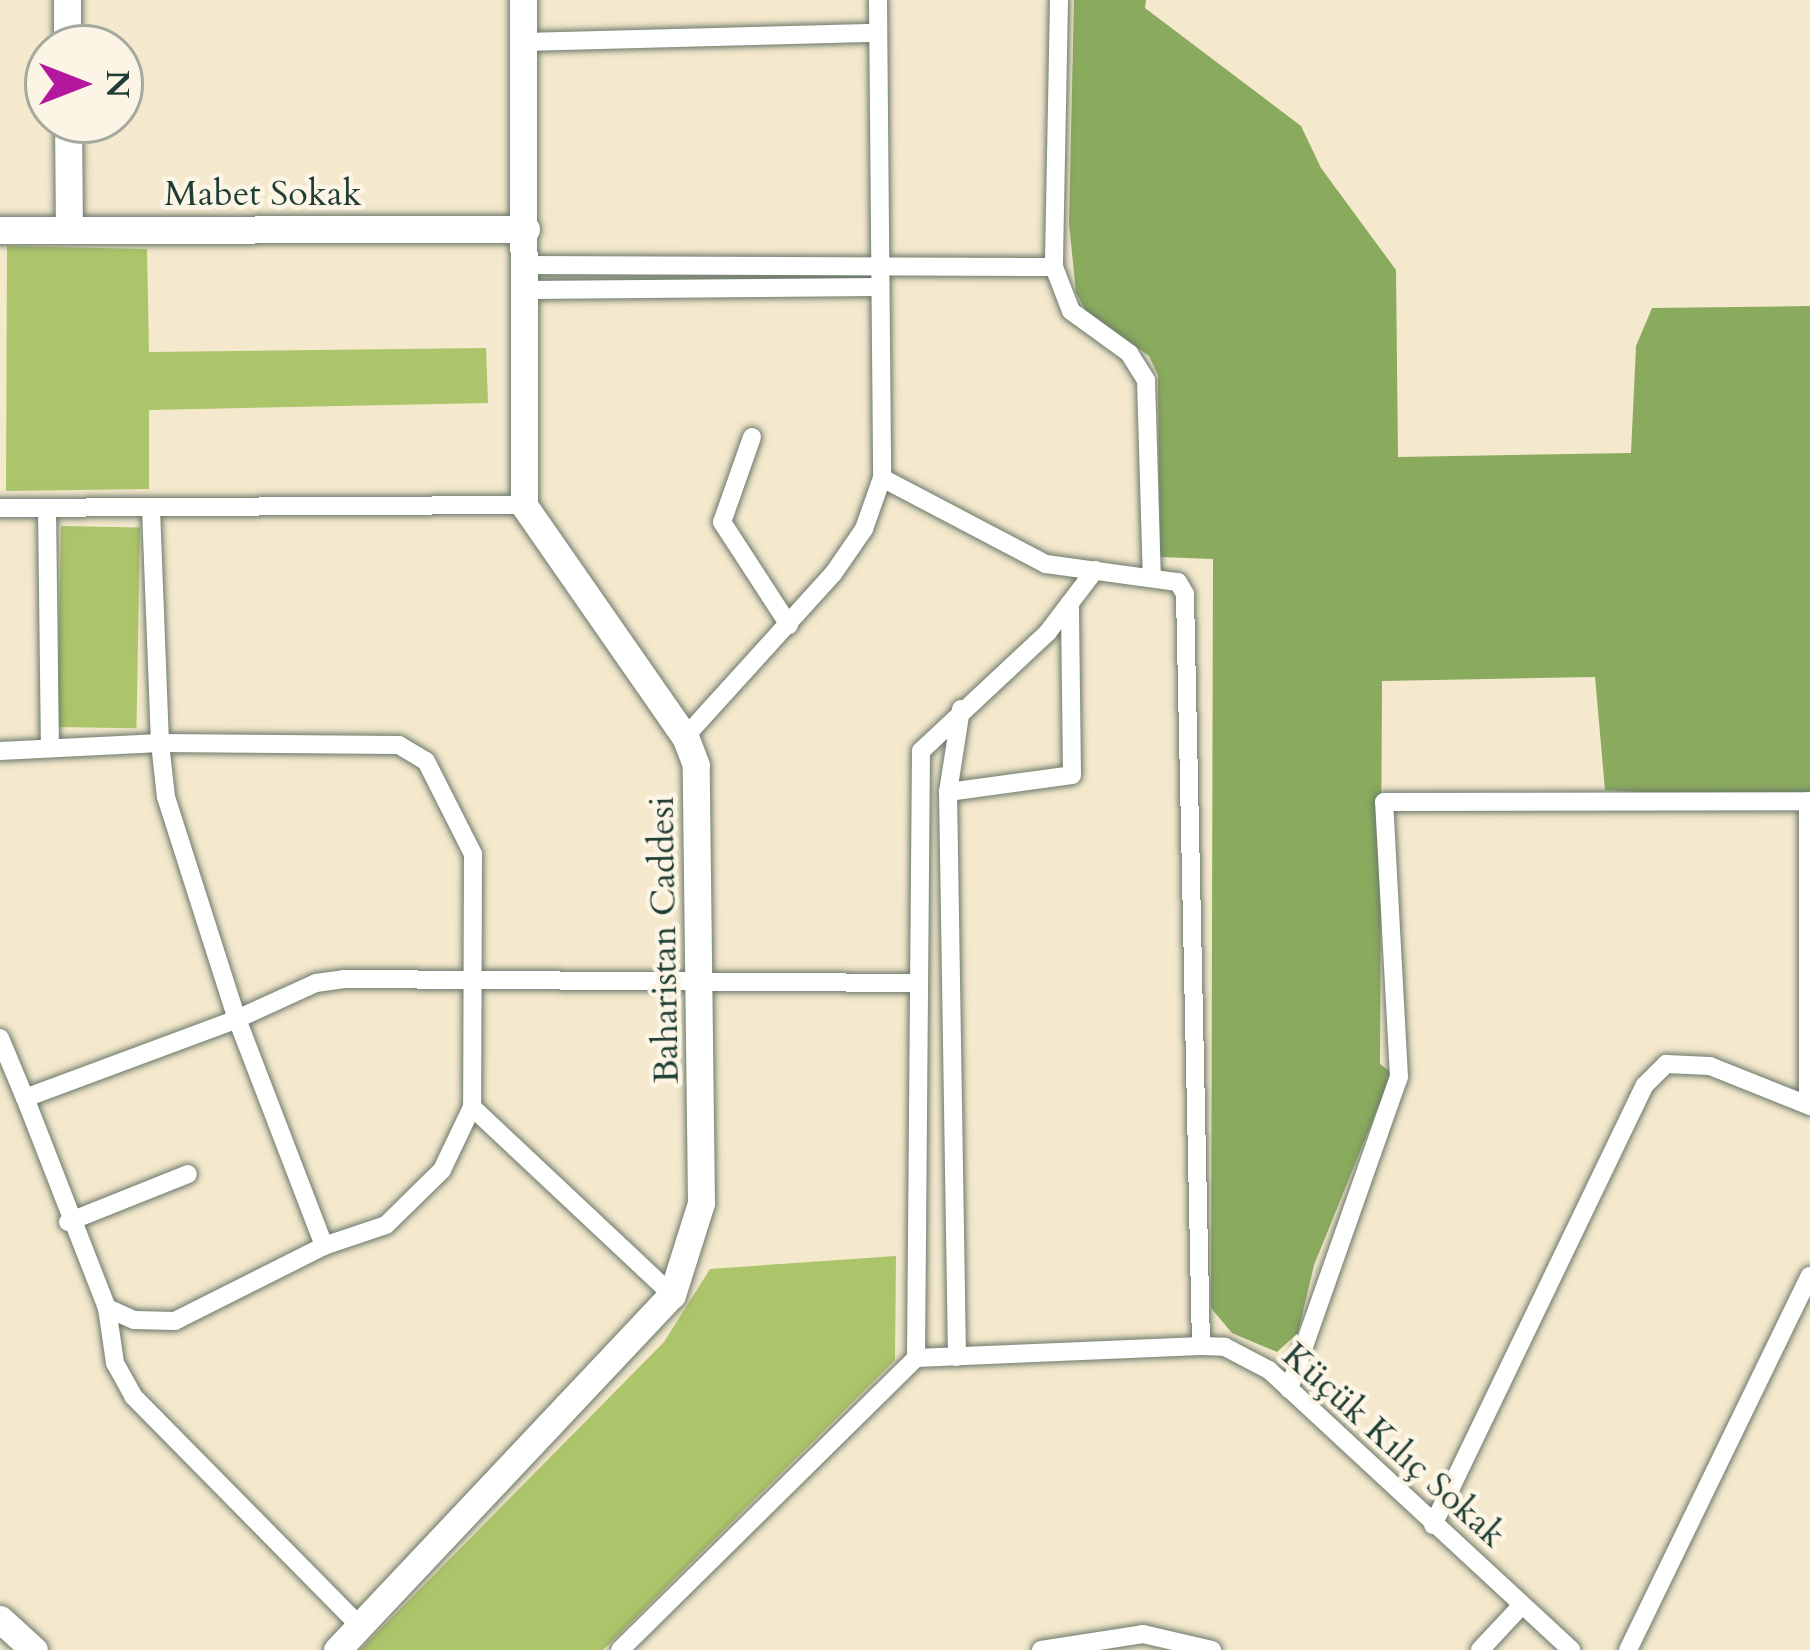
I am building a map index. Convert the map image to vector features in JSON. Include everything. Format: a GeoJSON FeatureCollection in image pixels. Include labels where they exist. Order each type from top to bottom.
{"type":"FeatureCollection","features":[{"type":"Feature","properties":{"kind":"street"},"geometry":{"type":"LineString","coordinates":[[0,508],[524,505],[528,278],[523,0]]}},
{"type":"Feature","properties":{"kind":"street"},"geometry":{"type":"LineString","coordinates":[[685,737],[789,625],[864,529],[882,478],[878,0]]}},
{"type":"Feature","properties":{"kind":"street"},"geometry":{"type":"LineString","coordinates":[[1059,0],[1054,267],[1071,311],[1129,353],[1146,380],[1152,577]]}},
{"type":"Feature","properties":{"kind":"street"},"geometry":{"type":"LineString","coordinates":[[523,42],[878,33]]}},
{"type":"Feature","properties":{"kind":"street"},"geometry":{"type":"LineString","coordinates":[[68,144],[69,230]]}},
{"type":"Feature","properties":{"kind":"street","name":"Mabet Sokak"},"geometry":{"type":"LineString","coordinates":[[0,230],[526,229]]}},
{"type":"Feature","properties":{"kind":"street"},"geometry":{"type":"LineString","coordinates":[[528,278],[877,278],[1054,267]]}},
{"type":"Feature","properties":{"kind":"street"},"geometry":{"type":"LineString","coordinates":[[752,437],[722,522],[789,625]]}},
{"type":"Feature","properties":{"kind":"street"},"geometry":{"type":"LineString","coordinates":[[882,478],[1046,564],[1178,582],[1185,594],[1201,1346]]}},
{"type":"Feature","properties":{"kind":"street","name":"Baharistan Caddesi"},"geometry":{"type":"LineString","coordinates":[[337,1650],[673,1295],[701,1203],[702,814],[685,737],[524,505]]}},
{"type":"Feature","properties":{"kind":"street"},"geometry":{"type":"LineString","coordinates":[[46,508],[50,745]]}},
{"type":"Feature","properties":{"kind":"street"},"geometry":{"type":"LineString","coordinates":[[152,509],[166,797],[237,1019],[324,1246]]}},
{"type":"Feature","properties":{"kind":"street"},"geometry":{"type":"LineString","coordinates":[[620,1650],[916,1358],[921,752],[1070,603],[1095,570]]}},
{"type":"Feature","properties":{"kind":"street"},"geometry":{"type":"LineString","coordinates":[[948,792],[1072,775],[1070,603]]}},
{"type":"Feature","properties":{"kind":"street"},"geometry":{"type":"LineString","coordinates":[[957,1357],[948,792],[962,706]]}},
{"type":"Feature","properties":{"kind":"street"},"geometry":{"type":"LineString","coordinates":[[0,751],[160,743],[399,745],[426,761],[473,854],[472,1107],[442,1170],[386,1225],[324,1246],[175,1321],[134,1320],[106,1308]]}},
{"type":"Feature","properties":{"kind":"street"},"geometry":{"type":"LineString","coordinates":[[1288,1388],[1399,1078],[1384,802],[1808,802],[1809,1105],[1710,1066],[1666,1064],[1645,1085],[1433,1525]]}},
{"type":"Feature","properties":{"kind":"street"},"geometry":{"type":"LineString","coordinates":[[25,1098],[237,1019],[316,983],[472,979],[916,982]]}},
{"type":"Feature","properties":{"kind":"street"},"geometry":{"type":"LineString","coordinates":[[2,1050],[106,1308],[115,1363],[134,1396],[360,1626]]}},
{"type":"Feature","properties":{"kind":"street"},"geometry":{"type":"LineString","coordinates":[[472,1107],[673,1295]]}},
{"type":"Feature","properties":{"kind":"street"},"geometry":{"type":"LineString","coordinates":[[68,1222],[188,1174]]}},
{"type":"Feature","properties":{"kind":"street"},"geometry":{"type":"LineString","coordinates":[[1628,1650],[1810,1276]]}},
{"type":"Feature","properties":{"kind":"street","name":"Küçük Kılıç Sokak"},"geometry":{"type":"LineString","coordinates":[[916,1358],[1225,1347],[1288,1388],[1571,1650]]}},
{"type":"Feature","properties":{"kind":"street"},"geometry":{"type":"LineString","coordinates":[[1480,1650],[1521,1606]]}},
{"type":"Feature","properties":{"kind":"street"},"geometry":{"type":"LineString","coordinates":[[0,1619],[34,1650]]}},
{"type":"Feature","properties":{"kind":"street"},"geometry":{"type":"LineString","coordinates":[[636,1632],[652,1650]]}},
{"type":"Feature","properties":{"kind":"street"},"geometry":{"type":"LineString","coordinates":[[1041,1650],[1144,1634],[1212,1650]]}},
{"type":"Feature","properties":{"kind":"green space"},"geometry":{"type":"Polygon","coordinates":[[[1074,0],[1146,0],[1145,8],[1301,126],[1321,168],[1396,270],[1398,457],[1631,453],[1636,346],[1652,308],[1810,306],[1810,892],[1802,802],[1605,790],[1595,677],[1382,681],[1380,1064],[1392,1073],[1314,1265],[1298,1333],[1277,1352],[1232,1333],[1211,1308],[1213,559],[1160,557],[1158,375],[1149,356],[1086,311],[1076,293],[1069,223],[1074,0]]]}},
{"type":"Feature","properties":{"kind":"green space"},"geometry":{"type":"Polygon","coordinates":[[[7,246],[147,249],[149,352],[486,348],[488,403],[149,410],[149,489],[6,491],[7,246]]]}},
{"type":"Feature","properties":{"kind":"green space"},"geometry":{"type":"Polygon","coordinates":[[[61,526],[140,527],[136,728],[57,727],[61,526]]]}},
{"type":"Feature","properties":{"kind":"green space"},"geometry":{"type":"Polygon","coordinates":[[[896,1256],[895,1360],[603,1650],[360,1650],[664,1342],[710,1269],[896,1256]]]}}]}
